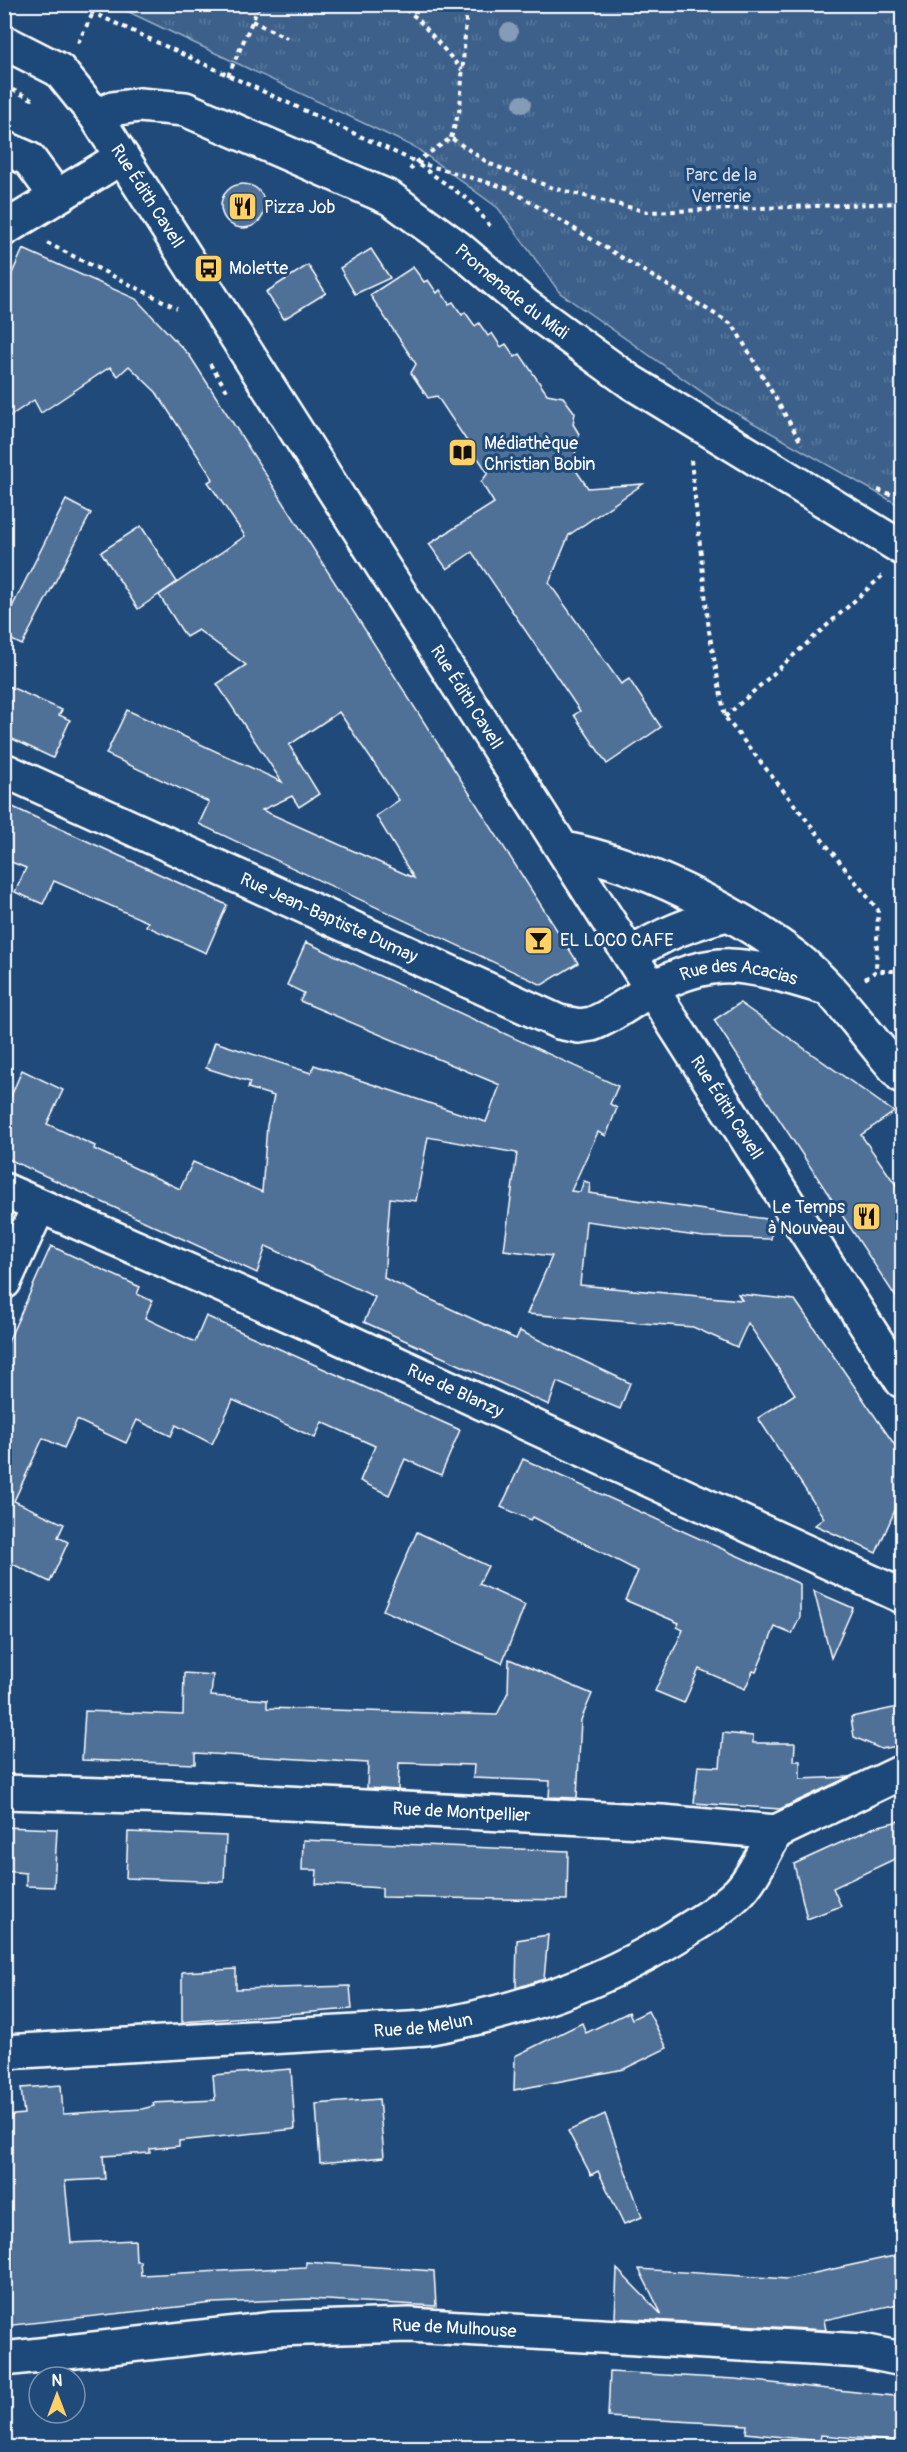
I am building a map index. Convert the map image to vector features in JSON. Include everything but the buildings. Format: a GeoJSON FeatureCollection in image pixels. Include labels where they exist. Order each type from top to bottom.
{"type":"FeatureCollection","features":[{"type":"Feature","properties":{"kind":"street","name":"Rue Édith Cavell"},"geometry":{"type":"LineString","coordinates":[[4,42],[59,70],[96,116],[564,849],[740,1130],[903,1381]]}},
{"type":"Feature","properties":{"kind":"street","name":"Promenade du Midi"},"geometry":{"type":"LineString","coordinates":[[96,116],[112,109],[139,105],[185,109],[390,198],[457,247],[525,304],[631,382],[687,417],[894,561]]}},
{"type":"Feature","properties":{"kind":"street"},"geometry":{"type":"LineString","coordinates":[[4,148],[29,159],[56,196]]}},
{"type":"Feature","properties":{"kind":"street"},"geometry":{"type":"LineString","coordinates":[[4,229],[123,157]]}},
{"type":"Feature","properties":{"kind":"street","name":"Rue Jean-Baptiste Dumay"},"geometry":{"type":"LineString","coordinates":[[4,770],[559,1022],[579,1026],[592,1024],[652,988]]}},
{"type":"Feature","properties":{"kind":"street","name":"Rue des Acacias"},"geometry":{"type":"LineString","coordinates":[[564,849],[596,855],[672,886],[727,914],[795,958],[827,988],[903,1076]]}},
{"type":"Feature","properties":{"kind":"street"},"geometry":{"type":"LineString","coordinates":[[631,955],[653,940],[686,925],[727,914]]}},
{"type":"Feature","properties":{"kind":"street","name":"Rue des Acacias"},"geometry":{"type":"LineString","coordinates":[[652,988],[678,975],[710,965],[744,965],[827,988]]}},
{"type":"Feature","properties":{"kind":"street","name":"Rue de Blanzy"},"geometry":{"type":"LineString","coordinates":[[4,1190],[326,1331],[903,1596]]}},
{"type":"Feature","properties":{"kind":"street"},"geometry":{"type":"LineString","coordinates":[[4,1282],[39,1206]]}},
{"type":"Feature","properties":{"kind":"street"},"geometry":{"type":"LineString","coordinates":[[776,1832],[903,1772]]}},
{"type":"Feature","properties":{"kind":"street","name":"Rue de Montpellier"},"geometry":{"type":"LineString","coordinates":[[4,1792],[169,1797],[662,1822],[776,1832]]}},
{"type":"Feature","properties":{"kind":"street","name":"Rue de Melun"},"geometry":{"type":"LineString","coordinates":[[4,2052],[426,2028],[492,2016],[540,2002],[641,1959],[713,1914],[739,1892],[776,1832]]}},
{"type":"Feature","properties":{"kind":"street","name":"Rue de Mulhouse"},"geometry":{"type":"LineString","coordinates":[[4,2359],[274,2329],[409,2325],[863,2351],[903,2359]]}},
{"type":"Feature","properties":{"kind":"path"},"geometry":{"type":"LineString","coordinates":[[74,4],[416,162],[507,188],[733,325],[805,450]]}},
{"type":"Feature","properties":{"kind":"path"},"geometry":{"type":"LineString","coordinates":[[228,76],[260,4]]}},
{"type":"Feature","properties":{"kind":"path"},"geometry":{"type":"LineString","coordinates":[[398,4],[417,18],[462,71]]}},
{"type":"Feature","properties":{"kind":"path"},"geometry":{"type":"LineString","coordinates":[[390,198],[416,162],[451,138],[460,108],[466,4]]}},
{"type":"Feature","properties":{"kind":"path"},"geometry":{"type":"LineString","coordinates":[[77,45],[93,13]]}},
{"type":"Feature","properties":{"kind":"path"},"geometry":{"type":"LineString","coordinates":[[252,21],[287,38]]}},
{"type":"Feature","properties":{"kind":"path"},"geometry":{"type":"LineString","coordinates":[[451,138],[490,164],[542,184],[648,212],[903,203]]}},
{"type":"Feature","properties":{"kind":"path"},"geometry":{"type":"LineString","coordinates":[[42,238],[49,244],[178,309]]}},
{"type":"Feature","properties":{"kind":"path"},"geometry":{"type":"LineString","coordinates":[[208,359],[226,389],[233,384]]}},
{"type":"Feature","properties":{"kind":"path"},"geometry":{"type":"LineString","coordinates":[[687,417],[710,631],[725,717],[878,910],[876,971]]}},
{"type":"Feature","properties":{"kind":"path"},"geometry":{"type":"LineString","coordinates":[[725,717],[894,561]]}},
{"type":"Feature","properties":{"kind":"green space","name":"Parc de la Verrerie"},"geometry":{"type":"Polygon","coordinates":[[[114,5],[902,5],[902,507],[718,403],[560,293],[498,208],[416,148],[114,5]]]}},
{"type":"Feature","properties":{"kind":"place","name":"Pizza Job"},"geometry":{"type":"Point","coordinates":[243,207]}},
{"type":"Feature","properties":{"kind":"place","name":"Molette"},"geometry":{"type":"Point","coordinates":[208,268]}},
{"type":"Feature","properties":{"kind":"place","name":"Médiathèque Christian Bobin"},"geometry":{"type":"Point","coordinates":[463,453]}},
{"type":"Feature","properties":{"kind":"place","name":"EL LOCO CAFE"},"geometry":{"type":"Point","coordinates":[539,940]}},
{"type":"Feature","properties":{"kind":"place","name":"Le Temps à Nouveau"},"geometry":{"type":"Point","coordinates":[866,1217]}}]}
